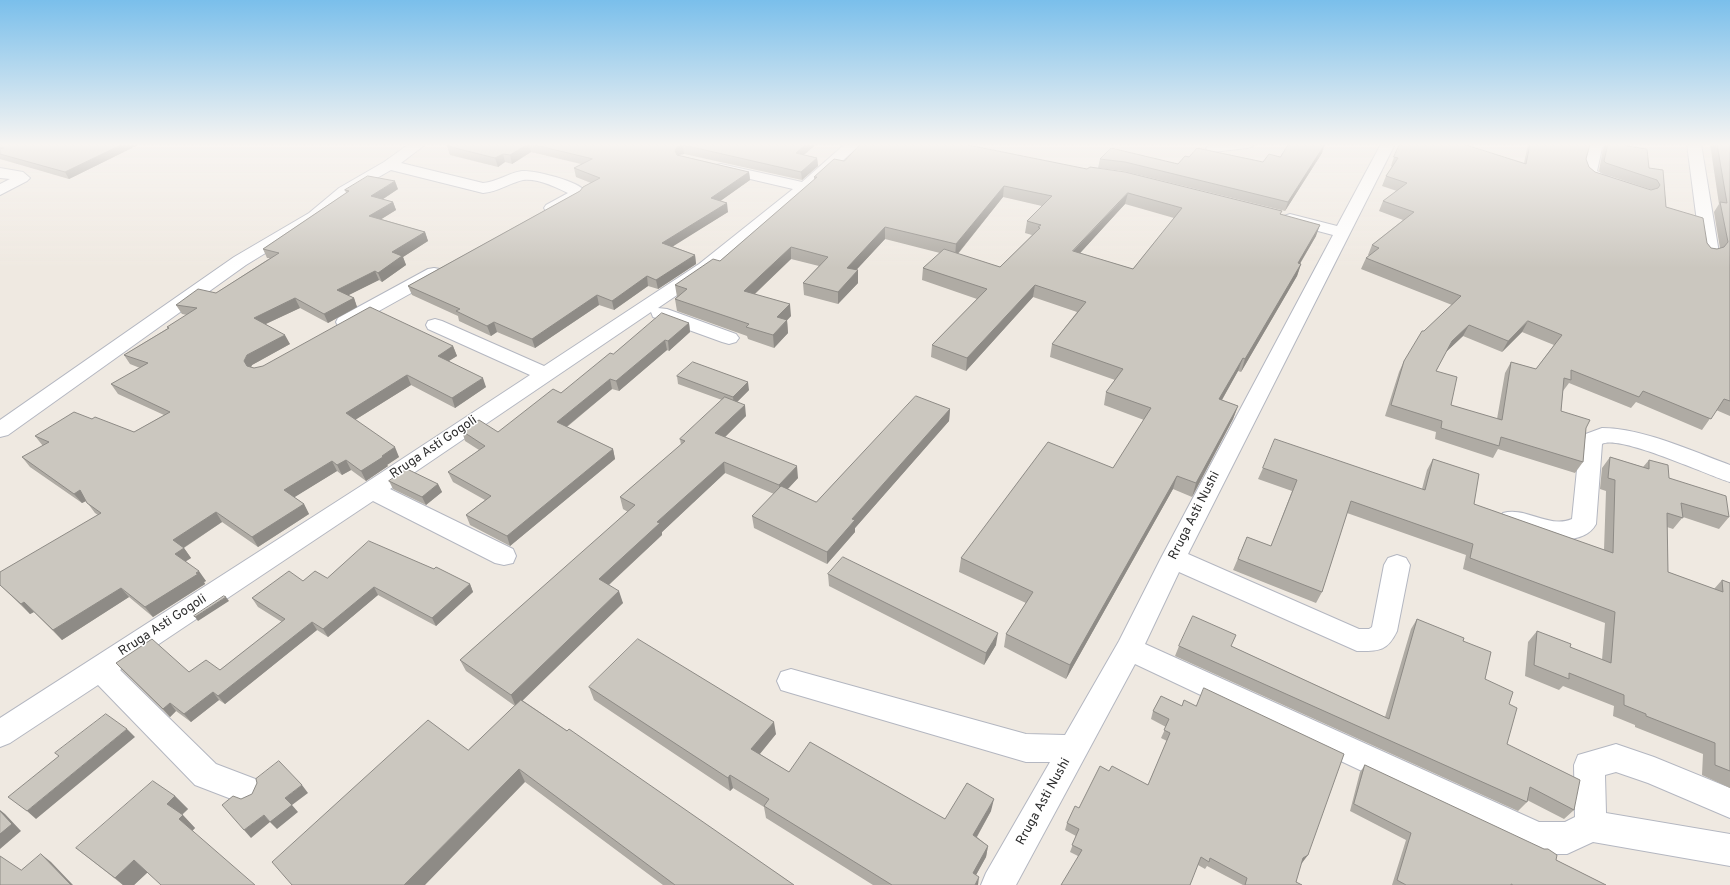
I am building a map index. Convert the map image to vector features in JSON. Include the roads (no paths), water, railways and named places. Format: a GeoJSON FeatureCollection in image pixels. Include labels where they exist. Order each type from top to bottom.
{"type":"FeatureCollection","features":[{"type":"Feature","properties":{"kind":"street"},"geometry":{"type":"LineString","coordinates":[[0,430],[240,261],[315,216],[353,185]]}},
{"type":"Feature","properties":{"kind":"street"},"geometry":{"type":"LineString","coordinates":[[471,185],[482,188],[493,188],[499,185]]}},
{"type":"Feature","properties":{"kind":"street"},"geometry":{"type":"LineString","coordinates":[[541,214],[575,196],[578,192],[559,185]]}},
{"type":"Feature","properties":{"kind":"street"},"geometry":{"type":"LineString","coordinates":[[797,185],[805,187]]}},
{"type":"Feature","properties":{"kind":"street","name":"Rruga Asti Nushi"},"geometry":{"type":"LineString","coordinates":[[998,885],[1129,649],[1173,558],[1366,185]]}},
{"type":"Feature","properties":{"kind":"street"},"geometry":{"type":"LineString","coordinates":[[1617,185],[1625,188]]}},
{"type":"Feature","properties":{"kind":"street"},"geometry":{"type":"LineString","coordinates":[[1700,185],[1710,253]]}},
{"type":"Feature","properties":{"kind":"street","name":"Rruga Asti Gogoli"},"geometry":{"type":"LineString","coordinates":[[0,734],[646,308],[704,268],[805,187]]}},
{"type":"Feature","properties":{"kind":"street"},"geometry":{"type":"LineString","coordinates":[[1273,215],[1341,232]]}},
{"type":"Feature","properties":{"kind":"street"},"geometry":{"type":"LineString","coordinates":[[329,331],[447,266]]}},
{"type":"Feature","properties":{"kind":"street"},"geometry":{"type":"LineString","coordinates":[[646,308],[729,338]]}},
{"type":"Feature","properties":{"kind":"street"},"geometry":{"type":"LineString","coordinates":[[435,325],[545,374]]}},
{"type":"Feature","properties":{"kind":"street"},"geometry":{"type":"LineString","coordinates":[[1494,514],[1539,528],[1566,530],[1578,528],[1584,524],[1591,440],[1602,435],[1620,436],[1730,474]]}},
{"type":"Feature","properties":{"kind":"street"},"geometry":{"type":"LineString","coordinates":[[372,490],[504,556]]}},
{"type":"Feature","properties":{"kind":"street"},"geometry":{"type":"LineString","coordinates":[[1173,558],[1357,640],[1376,640],[1384,631],[1398,565]]}},
{"type":"Feature","properties":{"kind":"street"},"geometry":{"type":"LineString","coordinates":[[1129,649],[1538,838],[1567,838],[1591,826],[1730,850]]}},
{"type":"Feature","properties":{"kind":"street"},"geometry":{"type":"LineString","coordinates":[[100,668],[206,775],[247,790]]}},
{"type":"Feature","properties":{"kind":"street"},"geometry":{"type":"LineString","coordinates":[[790,681],[1026,748],[1073,749]]}},
{"type":"Feature","properties":{"kind":"street"},"geometry":{"type":"LineString","coordinates":[[1591,826],[1589,765],[1616,758],[1654,771],[1730,803]]}}]}
